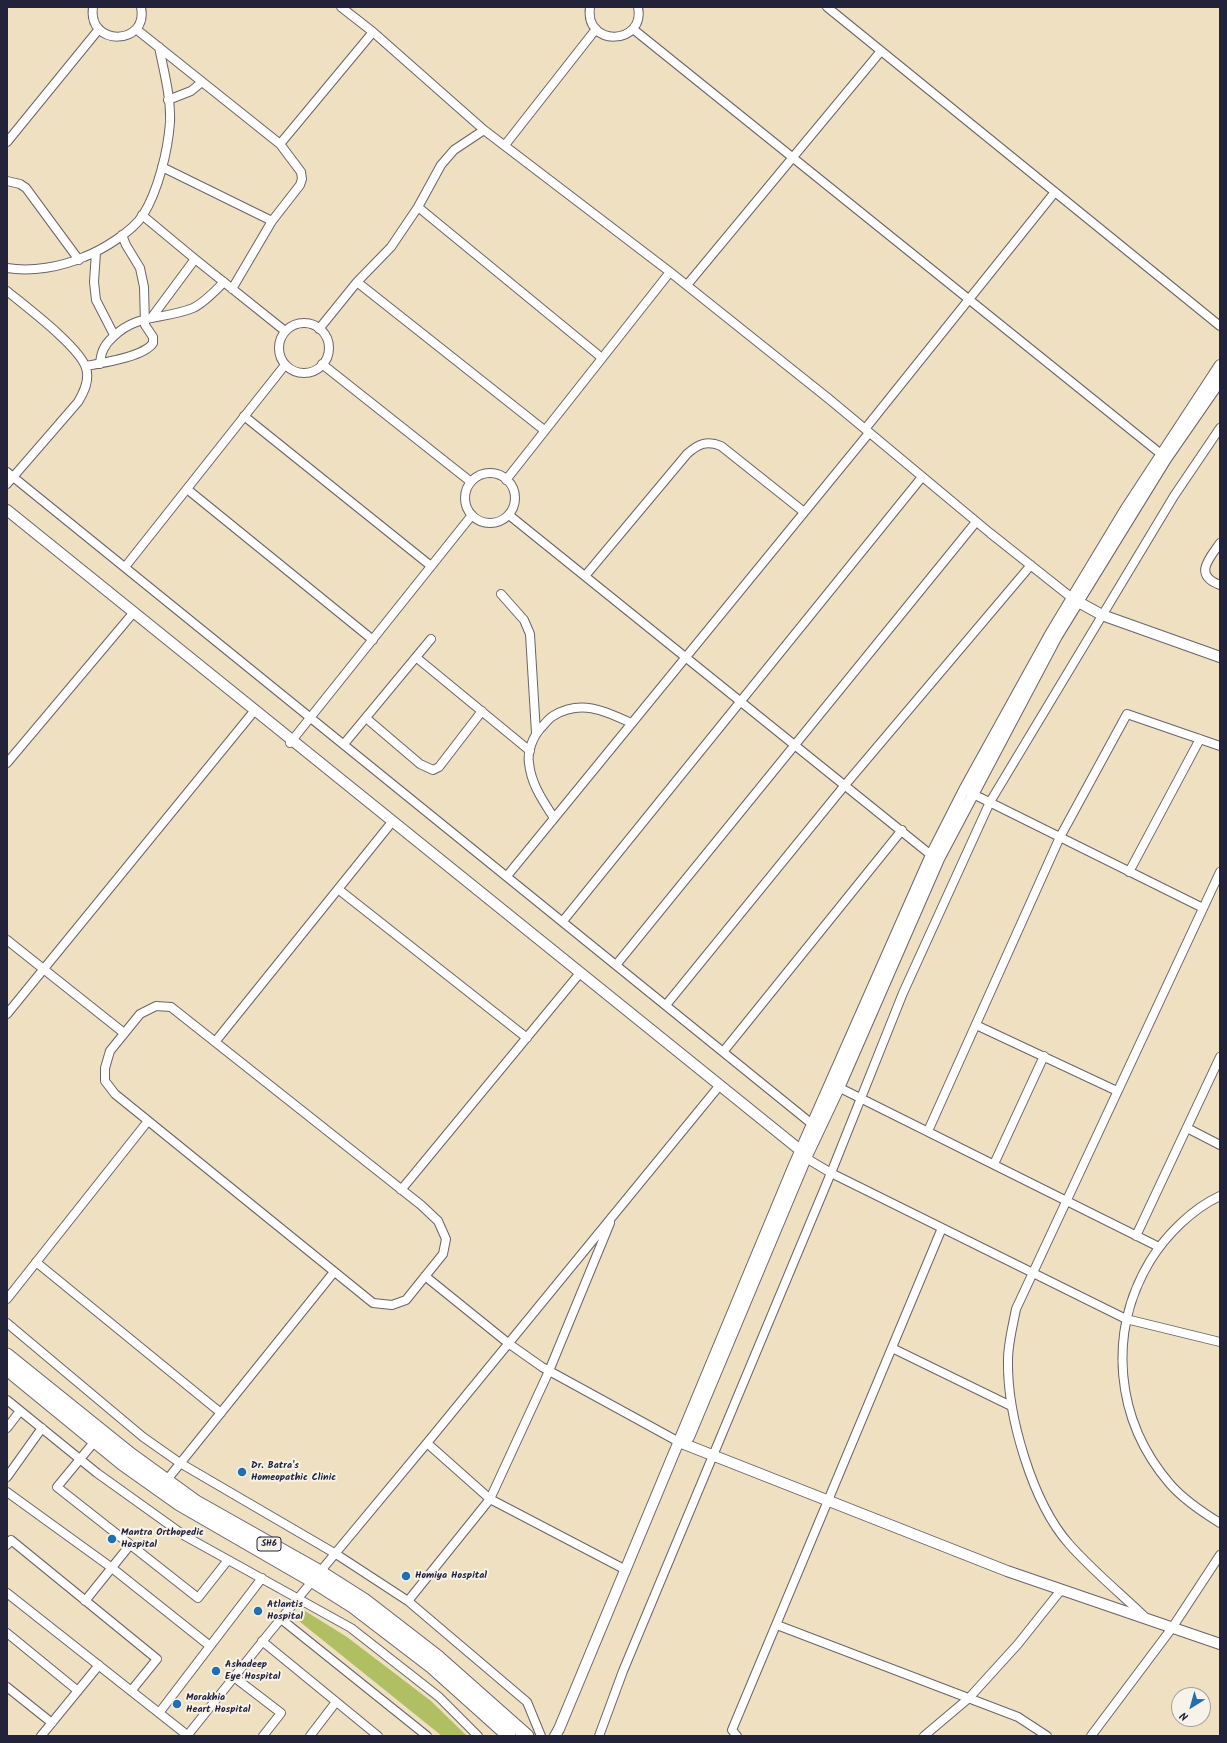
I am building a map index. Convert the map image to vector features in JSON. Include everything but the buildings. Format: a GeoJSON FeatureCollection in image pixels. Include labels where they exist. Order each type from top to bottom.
{"type":"FeatureCollection","features":[{"type":"Feature","properties":{"kind":"main road","name":"SH6"},"geometry":{"type":"LineString","coordinates":[[7,1355],[166,1481],[196,1502],[249,1533],[317,1577],[431,1666],[509,1736]]}},
{"type":"Feature","properties":{"kind":"main road","name":"SH6"},"geometry":{"type":"LineString","coordinates":[[7,1369],[123,1464],[178,1503],[226,1532],[364,1600],[439,1658],[527,1736]]}},
{"type":"Feature","properties":{"kind":"street"},"geometry":{"type":"LineString","coordinates":[[93,7],[92,14],[94,22],[99,29],[108,36],[117,37],[127,35],[136,29],[141,22],[141,7]]}},
{"type":"Feature","properties":{"kind":"street"},"geometry":{"type":"LineString","coordinates":[[342,7],[373,32],[484,130],[670,272],[867,431],[976,522],[1075,600],[1102,615],[1220,656]]}},
{"type":"Feature","properties":{"kind":"street"},"geometry":{"type":"LineString","coordinates":[[590,7],[589,14],[591,22],[596,29],[605,36],[614,37],[624,35],[633,29],[638,22],[638,7]]}},
{"type":"Feature","properties":{"kind":"street"},"geometry":{"type":"LineString","coordinates":[[827,7],[1220,326]]}},
{"type":"Feature","properties":{"kind":"street"},"geometry":{"type":"LineString","coordinates":[[7,142],[99,29]]}},
{"type":"Feature","properties":{"kind":"street"},"geometry":{"type":"LineString","coordinates":[[136,29],[280,144],[301,172],[302,179],[293,194],[272,221],[232,289]]}},
{"type":"Feature","properties":{"kind":"street"},"geometry":{"type":"LineString","coordinates":[[505,145],[596,29]]}},
{"type":"Feature","properties":{"kind":"street"},"geometry":{"type":"LineString","coordinates":[[633,29],[1161,454]]}},
{"type":"Feature","properties":{"kind":"street"},"geometry":{"type":"LineString","coordinates":[[280,144],[373,32]]}},
{"type":"Feature","properties":{"kind":"street"},"geometry":{"type":"LineString","coordinates":[[7,268],[36,269],[79,260],[96,252],[122,235],[142,216],[158,180],[162,167],[170,122],[168,100],[159,47]]}},
{"type":"Feature","properties":{"kind":"street"},"geometry":{"type":"LineString","coordinates":[[686,285],[881,51]]}},
{"type":"Feature","properties":{"kind":"street"},"geometry":{"type":"LineString","coordinates":[[168,100],[191,91],[202,82]]}},
{"type":"Feature","properties":{"kind":"street"},"geometry":{"type":"LineString","coordinates":[[319,329],[357,282],[391,247],[418,207],[441,165],[454,150],[484,130]]}},
{"type":"Feature","properties":{"kind":"street"},"geometry":{"type":"LineString","coordinates":[[162,167],[272,221]]}},
{"type":"Feature","properties":{"kind":"street"},"geometry":{"type":"LineString","coordinates":[[7,181],[20,184],[26,188],[79,260]]}},
{"type":"Feature","properties":{"kind":"street"},"geometry":{"type":"LineString","coordinates":[[507,876],[804,512],[969,299],[1055,192]]}},
{"type":"Feature","properties":{"kind":"street"},"geometry":{"type":"LineString","coordinates":[[418,207],[602,358]]}},
{"type":"Feature","properties":{"kind":"street"},"geometry":{"type":"LineString","coordinates":[[142,216],[285,331]]}},
{"type":"Feature","properties":{"kind":"street"},"geometry":{"type":"LineString","coordinates":[[122,235],[126,245],[140,268],[148,318]]}},
{"type":"Feature","properties":{"kind":"street"},"geometry":{"type":"LineString","coordinates":[[96,252],[94,282],[96,300],[114,335]]}},
{"type":"Feature","properties":{"kind":"street"},"geometry":{"type":"LineString","coordinates":[[86,366],[134,355],[151,346],[154,337],[145,325],[148,318],[195,259]]}},
{"type":"Feature","properties":{"kind":"street"},"geometry":{"type":"LineString","coordinates":[[506,480],[670,272]]}},
{"type":"Feature","properties":{"kind":"street"},"geometry":{"type":"LineString","coordinates":[[100,364],[103,349],[114,335],[124,327],[148,318],[184,312],[196,307],[224,282]]}},
{"type":"Feature","properties":{"kind":"street"},"geometry":{"type":"LineString","coordinates":[[357,282],[544,430]]}},
{"type":"Feature","properties":{"kind":"street"},"geometry":{"type":"LineString","coordinates":[[7,291],[74,348],[86,366],[87,383],[78,402],[10,474],[7,484]]}},
{"type":"Feature","properties":{"kind":"street"},"geometry":{"type":"LineString","coordinates":[[303,323],[313,324],[319,329],[326,338],[329,348],[327,357],[322,364],[314,370],[304,372],[294,371],[285,364],[281,358],[279,349],[280,338],[285,331],[294,325],[303,323]]}},
{"type":"Feature","properties":{"kind":"street"},"geometry":{"type":"LineString","coordinates":[[125,567],[285,364]]}},
{"type":"Feature","properties":{"kind":"street"},"geometry":{"type":"LineString","coordinates":[[322,364],[471,482]]}},
{"type":"Feature","properties":{"kind":"street"},"geometry":{"type":"LineString","coordinates":[[805,1156],[812,1124],[931,855],[968,792],[1125,510],[1219,368]]}},
{"type":"Feature","properties":{"kind":"street"},"geometry":{"type":"LineString","coordinates":[[1075,600],[1166,459],[1220,382]]}},
{"type":"Feature","properties":{"kind":"street"},"geometry":{"type":"LineString","coordinates":[[244,416],[431,566]]}},
{"type":"Feature","properties":{"kind":"street"},"geometry":{"type":"LineString","coordinates":[[599,1736],[623,1671],[714,1456],[903,993],[990,802],[1174,496],[1220,428]]}},
{"type":"Feature","properties":{"kind":"street"},"geometry":{"type":"LineString","coordinates":[[585,576],[687,454],[694,447],[704,442],[721,446],[804,512]]}},
{"type":"Feature","properties":{"kind":"street"},"geometry":{"type":"LineString","coordinates":[[10,474],[812,1124]]}},
{"type":"Feature","properties":{"kind":"street"},"geometry":{"type":"LineString","coordinates":[[490,474],[499,475],[506,480],[513,488],[515,499],[513,508],[509,515],[500,521],[490,523],[481,522],[472,515],[467,508],[465,500],[467,489],[471,482],[480,476],[490,474]]}},
{"type":"Feature","properties":{"kind":"street"},"geometry":{"type":"LineString","coordinates":[[563,921],[742,702],[922,477]]}},
{"type":"Feature","properties":{"kind":"street"},"geometry":{"type":"LineString","coordinates":[[186,489],[373,640]]}},
{"type":"Feature","properties":{"kind":"street"},"geometry":{"type":"LineString","coordinates":[[8,513],[805,1156],[831,1172],[1126,1319],[1220,1342]]}},
{"type":"Feature","properties":{"kind":"street"},"geometry":{"type":"LineString","coordinates":[[292,742],[472,515]]}},
{"type":"Feature","properties":{"kind":"street"},"geometry":{"type":"LineString","coordinates":[[509,515],[902,830],[931,855]]}},
{"type":"Feature","properties":{"kind":"street"},"geometry":{"type":"LineString","coordinates":[[616,965],[976,522]]}},
{"type":"Feature","properties":{"kind":"street"},"geometry":{"type":"LineString","coordinates":[[1220,543],[1205,565],[1204,571],[1206,577],[1212,582],[1220,585]]}},
{"type":"Feature","properties":{"kind":"street"},"geometry":{"type":"LineString","coordinates":[[666,1005],[845,785],[1030,565]]}},
{"type":"Feature","properties":{"kind":"street"},"geometry":{"type":"LineString","coordinates":[[501,594],[524,620],[530,634],[536,734]]}},
{"type":"Feature","properties":{"kind":"street"},"geometry":{"type":"LineString","coordinates":[[7,764],[133,614]]}},
{"type":"Feature","properties":{"kind":"street"},"geometry":{"type":"LineString","coordinates":[[344,744],[431,639]]}},
{"type":"Feature","properties":{"kind":"street"},"geometry":{"type":"LineString","coordinates":[[416,658],[530,751]]}},
{"type":"Feature","properties":{"kind":"street"},"geometry":{"type":"LineString","coordinates":[[554,818],[534,787],[528,762],[536,734],[552,716],[574,708],[604,710],[631,723]]}},
{"type":"Feature","properties":{"kind":"street"},"geometry":{"type":"LineString","coordinates":[[7,1014],[254,711]]}},
{"type":"Feature","properties":{"kind":"street"},"geometry":{"type":"LineString","coordinates":[[366,718],[420,764],[433,770],[439,767],[482,711]]}},
{"type":"Feature","properties":{"kind":"street"},"geometry":{"type":"LineString","coordinates":[[928,1131],[1060,838],[1128,714],[1220,746]]}},
{"type":"Feature","properties":{"kind":"street"},"geometry":{"type":"LineString","coordinates":[[1129,872],[1200,739]]}},
{"type":"Feature","properties":{"kind":"street"},"geometry":{"type":"LineString","coordinates":[[968,792],[1203,908]]}},
{"type":"Feature","properties":{"kind":"street"},"geometry":{"type":"LineString","coordinates":[[564,1736],[683,1444],[805,1156],[840,1088],[968,792]]}},
{"type":"Feature","properties":{"kind":"street"},"geometry":{"type":"LineString","coordinates":[[215,1042],[391,823]]}},
{"type":"Feature","properties":{"kind":"street"},"geometry":{"type":"LineString","coordinates":[[723,1052],[902,830]]}},
{"type":"Feature","properties":{"kind":"street"},"geometry":{"type":"LineString","coordinates":[[1147,1619],[1068,1544],[1047,1512],[1031,1474],[1017,1432],[1011,1406],[1008,1359],[1016,1309],[1220,872]]}},
{"type":"Feature","properties":{"kind":"street"},"geometry":{"type":"LineString","coordinates":[[338,889],[527,1038]]}},
{"type":"Feature","properties":{"kind":"street"},"geometry":{"type":"LineString","coordinates":[[7,940],[124,1033]]}},
{"type":"Feature","properties":{"kind":"street"},"geometry":{"type":"LineString","coordinates":[[401,1190],[579,975]]}},
{"type":"Feature","properties":{"kind":"street"},"geometry":{"type":"LineString","coordinates":[[156,1006],[171,1007],[215,1042],[438,1221],[446,1239],[443,1254],[406,1300],[392,1305],[373,1303],[115,1094],[106,1082],[105,1068],[110,1051],[140,1014],[156,1006]]}},
{"type":"Feature","properties":{"kind":"street"},"geometry":{"type":"LineString","coordinates":[[976,1025],[1117,1091]]}},
{"type":"Feature","properties":{"kind":"street"},"geometry":{"type":"LineString","coordinates":[[994,1164],[1044,1056]]}},
{"type":"Feature","properties":{"kind":"street"},"geometry":{"type":"LineString","coordinates":[[1136,1236],[1220,1057]]}},
{"type":"Feature","properties":{"kind":"street"},"geometry":{"type":"LineString","coordinates":[[829,1084],[928,1131],[1159,1247]]}},
{"type":"Feature","properties":{"kind":"street"},"geometry":{"type":"LineString","coordinates":[[7,1593],[187,1736],[262,1641],[336,1554],[718,1086]]}},
{"type":"Feature","properties":{"kind":"street"},"geometry":{"type":"LineString","coordinates":[[7,1299],[148,1121]]}},
{"type":"Feature","properties":{"kind":"street"},"geometry":{"type":"LineString","coordinates":[[1187,1128],[1220,1145]]}},
{"type":"Feature","properties":{"kind":"street"},"geometry":{"type":"LineString","coordinates":[[1220,1196],[1186,1218],[1159,1247],[1139,1279],[1126,1319],[1122,1348],[1124,1387],[1132,1422],[1145,1450],[1170,1484],[1196,1508],[1220,1523]]}},
{"type":"Feature","properties":{"kind":"street"},"geometry":{"type":"LineString","coordinates":[[408,1601],[490,1499],[549,1371],[613,1215]]}},
{"type":"Feature","properties":{"kind":"street"},"geometry":{"type":"LineString","coordinates":[[737,1736],[732,1730],[942,1228]]}},
{"type":"Feature","properties":{"kind":"street"},"geometry":{"type":"LineString","coordinates":[[36,1262],[221,1413]]}},
{"type":"Feature","properties":{"kind":"street"},"geometry":{"type":"LineString","coordinates":[[166,1481],[334,1272]]}},
{"type":"Feature","properties":{"kind":"street"},"geometry":{"type":"LineString","coordinates":[[425,1276],[508,1343],[549,1371],[683,1444],[1007,1571],[1220,1644]]}},
{"type":"Feature","properties":{"kind":"street"},"geometry":{"type":"LineString","coordinates":[[7,1323],[143,1437],[180,1463],[336,1554],[408,1601],[527,1702],[537,1723],[541,1736]]}},
{"type":"Feature","properties":{"kind":"street"},"geometry":{"type":"LineString","coordinates":[[892,1348],[1011,1406]]}},
{"type":"Feature","properties":{"kind":"street"},"geometry":{"type":"LineString","coordinates":[[7,1400],[80,1459],[185,1536],[351,1628],[439,1696],[478,1736]]}},
{"type":"Feature","properties":{"kind":"street"},"geometry":{"type":"LineString","coordinates":[[7,1428],[20,1411]]}},
{"type":"Feature","properties":{"kind":"street"},"geometry":{"type":"LineString","coordinates":[[7,1477],[42,1428]]}},
{"type":"Feature","properties":{"kind":"street"},"geometry":{"type":"LineString","coordinates":[[95,1441],[57,1487],[198,1598],[228,1560]]}},
{"type":"Feature","properties":{"kind":"street"},"geometry":{"type":"LineString","coordinates":[[427,1442],[490,1499],[626,1570]]}},
{"type":"Feature","properties":{"kind":"street"},"geometry":{"type":"LineString","coordinates":[[555,1736],[626,1570],[683,1444]]}},
{"type":"Feature","properties":{"kind":"street"},"geometry":{"type":"LineString","coordinates":[[7,1492],[112,1568],[210,1646]]}},
{"type":"Feature","properties":{"kind":"street"},"geometry":{"type":"LineString","coordinates":[[7,1545],[11,1540],[157,1659],[131,1691]]}},
{"type":"Feature","properties":{"kind":"street"},"geometry":{"type":"LineString","coordinates":[[85,1601],[130,1545]]}},
{"type":"Feature","properties":{"kind":"street"},"geometry":{"type":"LineString","coordinates":[[1091,1736],[1172,1628],[1220,1555]]}},
{"type":"Feature","properties":{"kind":"street"},"geometry":{"type":"LineString","coordinates":[[159,1713],[262,1578]]}},
{"type":"Feature","properties":{"kind":"street"},"geometry":{"type":"LineString","coordinates":[[924,1736],[969,1698],[1018,1644],[1061,1590]]}},
{"type":"Feature","properties":{"kind":"street"},"geometry":{"type":"LineString","coordinates":[[281,1619],[427,1736]]}},
{"type":"Feature","properties":{"kind":"street"},"geometry":{"type":"LineString","coordinates":[[777,1625],[1018,1717],[1047,1736]]}},
{"type":"Feature","properties":{"kind":"street"},"geometry":{"type":"LineString","coordinates":[[7,1633],[78,1691]]}},
{"type":"Feature","properties":{"kind":"street"},"geometry":{"type":"LineString","coordinates":[[262,1641],[378,1736]]}},
{"type":"Feature","properties":{"kind":"street"},"geometry":{"type":"LineString","coordinates":[[41,1736],[99,1665]]}},
{"type":"Feature","properties":{"kind":"street"},"geometry":{"type":"LineString","coordinates":[[234,1677],[281,1713],[263,1736]]}},
{"type":"Feature","properties":{"kind":"street"},"geometry":{"type":"LineString","coordinates":[[7,1687],[52,1723]]}},
{"type":"Feature","properties":{"kind":"street"},"geometry":{"type":"LineString","coordinates":[[310,1736],[336,1702]]}},
{"type":"Feature","properties":{"kind":"green space"},"geometry":{"type":"Polygon","coordinates":[[[302,1609],[347,1637],[431,1701],[467,1736],[442,1736],[294,1617],[302,1609]]]}},
{"type":"Feature","properties":{"kind":"place","name":"Dr. Batra's Homeopathic Clinic"},"geometry":{"type":"Point","coordinates":[242,1472]}},
{"type":"Feature","properties":{"kind":"place","name":"Mantra Orthopedic Hospital"},"geometry":{"type":"Point","coordinates":[112,1539]}},
{"type":"Feature","properties":{"kind":"place","name":"Homiya Hospital"},"geometry":{"type":"Point","coordinates":[406,1576]}},
{"type":"Feature","properties":{"kind":"place","name":"Atlantis Hospital"},"geometry":{"type":"Point","coordinates":[258,1611]}},
{"type":"Feature","properties":{"kind":"place","name":"Ashadeep Eye Hospital"},"geometry":{"type":"Point","coordinates":[216,1671]}},
{"type":"Feature","properties":{"kind":"place","name":"Morakhia Heart Hospital"},"geometry":{"type":"Point","coordinates":[177,1704]}}]}
